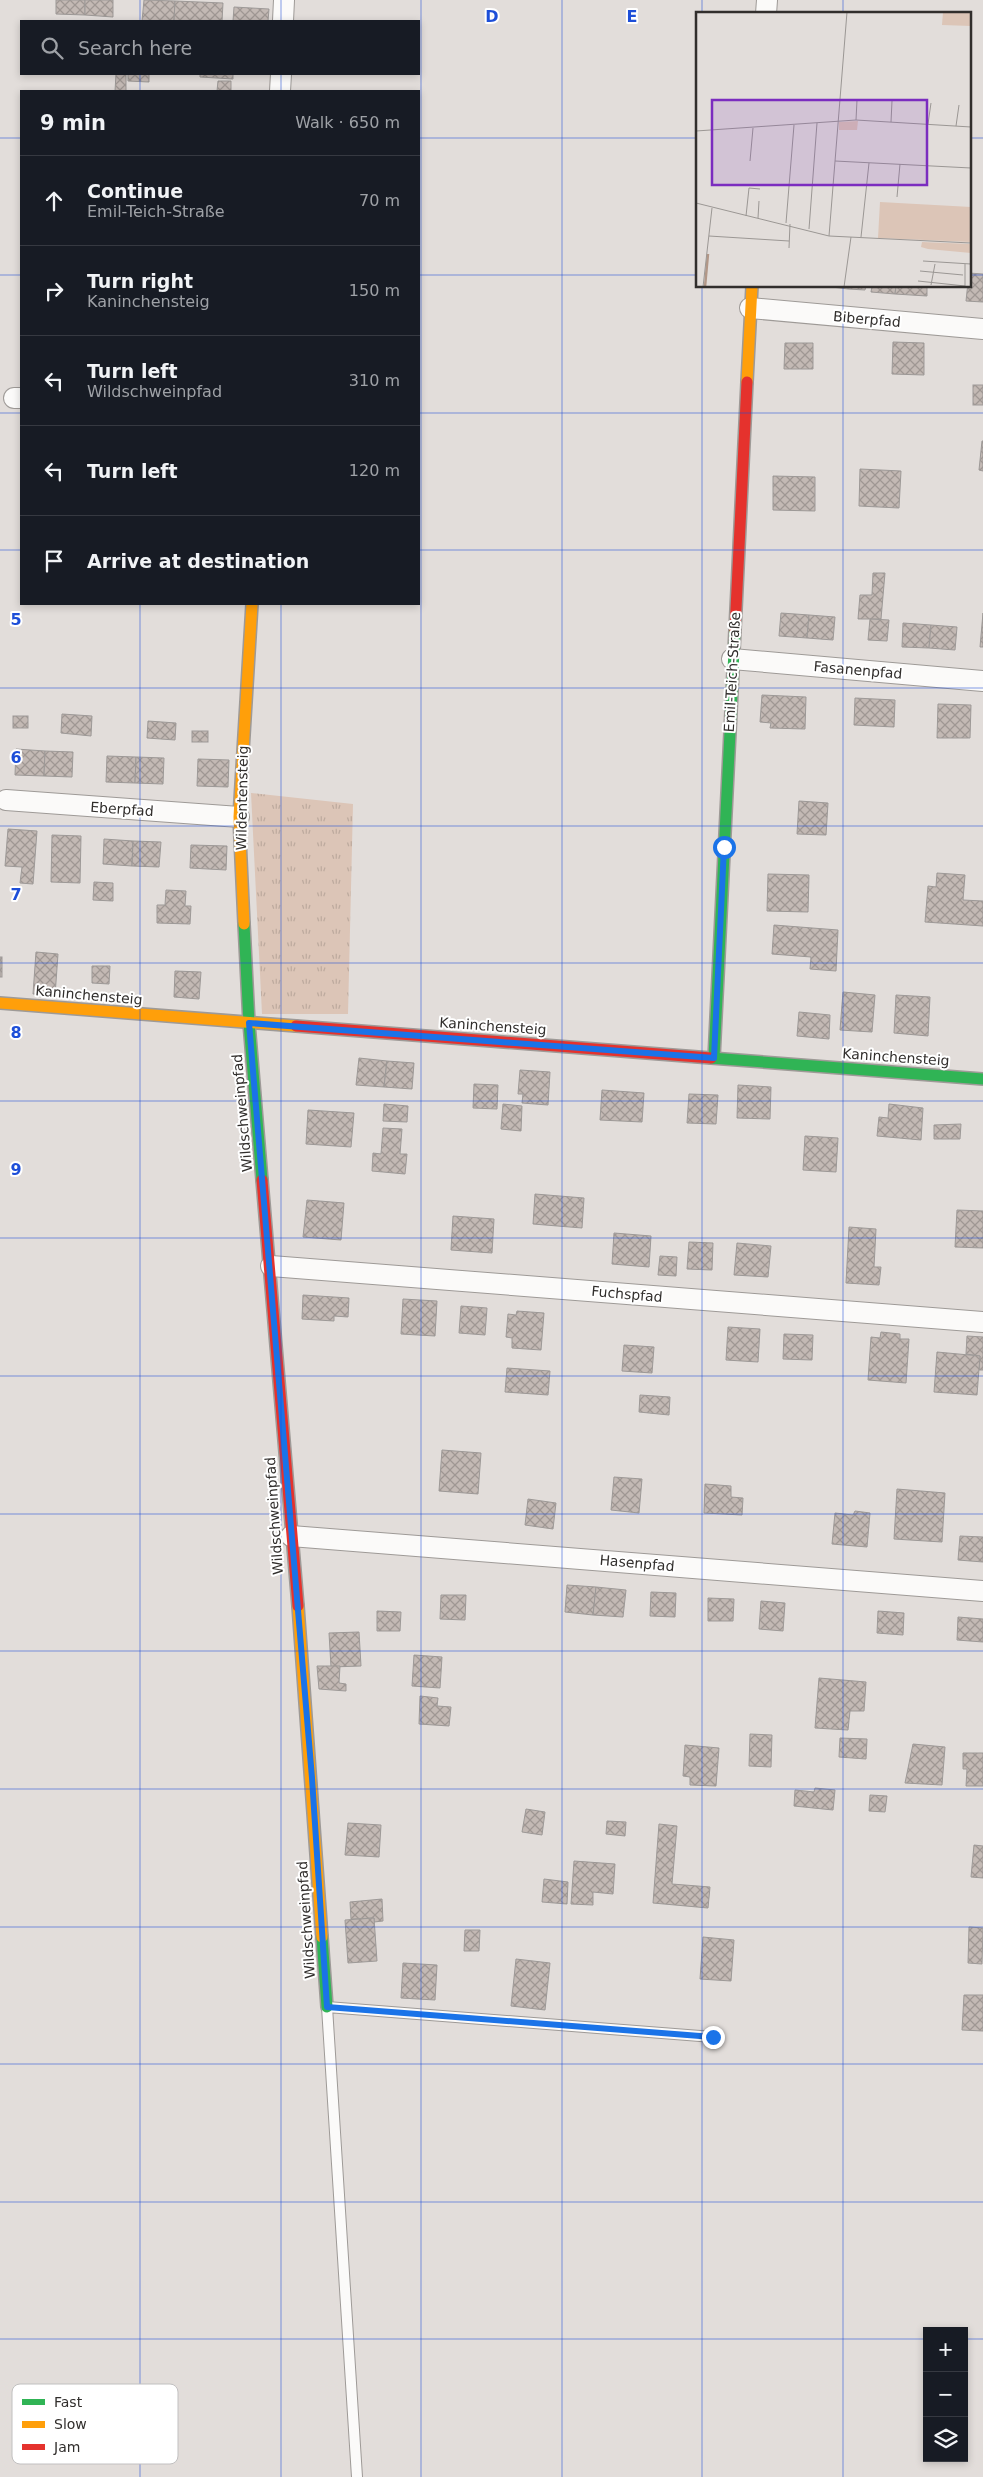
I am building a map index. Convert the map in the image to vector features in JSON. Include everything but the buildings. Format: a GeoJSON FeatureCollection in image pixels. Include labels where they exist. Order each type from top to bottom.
{"type":"FeatureCollection","features":[{"type":"Feature","properties":{"kind":"street"},"geometry":{"type":"LineString","coordinates":[[283,20],[284,0]]}},
{"type":"Feature","properties":{"kind":"street"},"geometry":{"type":"LineString","coordinates":[[280,90],[281,75]]}},
{"type":"Feature","properties":{"kind":"street","name":"Emil-Teich-Straße"},"geometry":{"type":"LineString","coordinates":[[714,1058],[732,659],[752,288]]}},
{"type":"Feature","properties":{"kind":"street","name":"Biberpfad"},"geometry":{"type":"LineString","coordinates":[[750,308],[983,330]]}},
{"type":"Feature","properties":{"kind":"street","name":"Wildentensteig"},"geometry":{"type":"LineString","coordinates":[[249,1023],[239,818],[252,605]]}},
{"type":"Feature","properties":{"kind":"street","name":"Fasanenpfad"},"geometry":{"type":"LineString","coordinates":[[732,659],[983,681]]}},
{"type":"Feature","properties":{"kind":"street","name":"Eberpfad"},"geometry":{"type":"LineString","coordinates":[[6,800],[239,818]]}},
{"type":"Feature","properties":{"kind":"street","name":"Kaninchensteig"},"geometry":{"type":"LineString","coordinates":[[0,1003],[983,1079]]}},
{"type":"Feature","properties":{"kind":"street","name":"Wildschweinpfad"},"geometry":{"type":"LineString","coordinates":[[249,1023],[271,1266],[291,1536],[312,1778],[327,2007]]}},
{"type":"Feature","properties":{"kind":"street","name":"Fuchspfad"},"geometry":{"type":"LineString","coordinates":[[271,1266],[983,1322]]}},
{"type":"Feature","properties":{"kind":"street","name":"Hasenpfad"},"geometry":{"type":"LineString","coordinates":[[291,1536],[983,1591]]}},
{"type":"Feature","properties":{"kind":"lane"},"geometry":{"type":"LineString","coordinates":[[356,2477],[327,2007],[713,2037]]}},
{"type":"Feature","properties":{"kind":"green space"},"geometry":{"type":"Polygon","coordinates":[[[251,793],[353,804],[348,1014],[262,1014],[251,793]]]}},
{"type":"Feature","properties":{"kind":"traffic: fast"},"geometry":{"type":"LineString","coordinates":[[714,1058],[735,630]]}},
{"type":"Feature","properties":{"kind":"traffic: fast"},"geometry":{"type":"LineString","coordinates":[[244,924],[249,1023],[262,1180]]}},
{"type":"Feature","properties":{"kind":"traffic: fast"},"geometry":{"type":"LineString","coordinates":[[711,1058],[983,1079]]}},
{"type":"Feature","properties":{"kind":"traffic: fast"},"geometry":{"type":"LineString","coordinates":[[322,1937],[327,2007]]}},
{"type":"Feature","properties":{"kind":"traffic: slow"},"geometry":{"type":"LineString","coordinates":[[747,382],[752,288]]}},
{"type":"Feature","properties":{"kind":"traffic: slow"},"geometry":{"type":"LineString","coordinates":[[244,924],[239,817],[252,605]]}},
{"type":"Feature","properties":{"kind":"traffic: slow"},"geometry":{"type":"LineString","coordinates":[[0,1003],[296,1026]]}},
{"type":"Feature","properties":{"kind":"traffic: slow"},"geometry":{"type":"LineString","coordinates":[[298,1606],[322,1937]]}},
{"type":"Feature","properties":{"kind":"traffic: jam"},"geometry":{"type":"LineString","coordinates":[[735,630],[747,382]]}},
{"type":"Feature","properties":{"kind":"traffic: jam"},"geometry":{"type":"LineString","coordinates":[[296,1026],[711,1058]]}},
{"type":"Feature","properties":{"kind":"traffic: jam"},"geometry":{"type":"LineString","coordinates":[[262,1180],[298,1606]]}},
{"type":"Feature","properties":{"kind":"route"},"geometry":{"type":"LineString","coordinates":[[713,2037],[327,2007],[312,1778],[291,1536],[271,1266],[249,1023],[714,1058],[724,847]]}}]}
